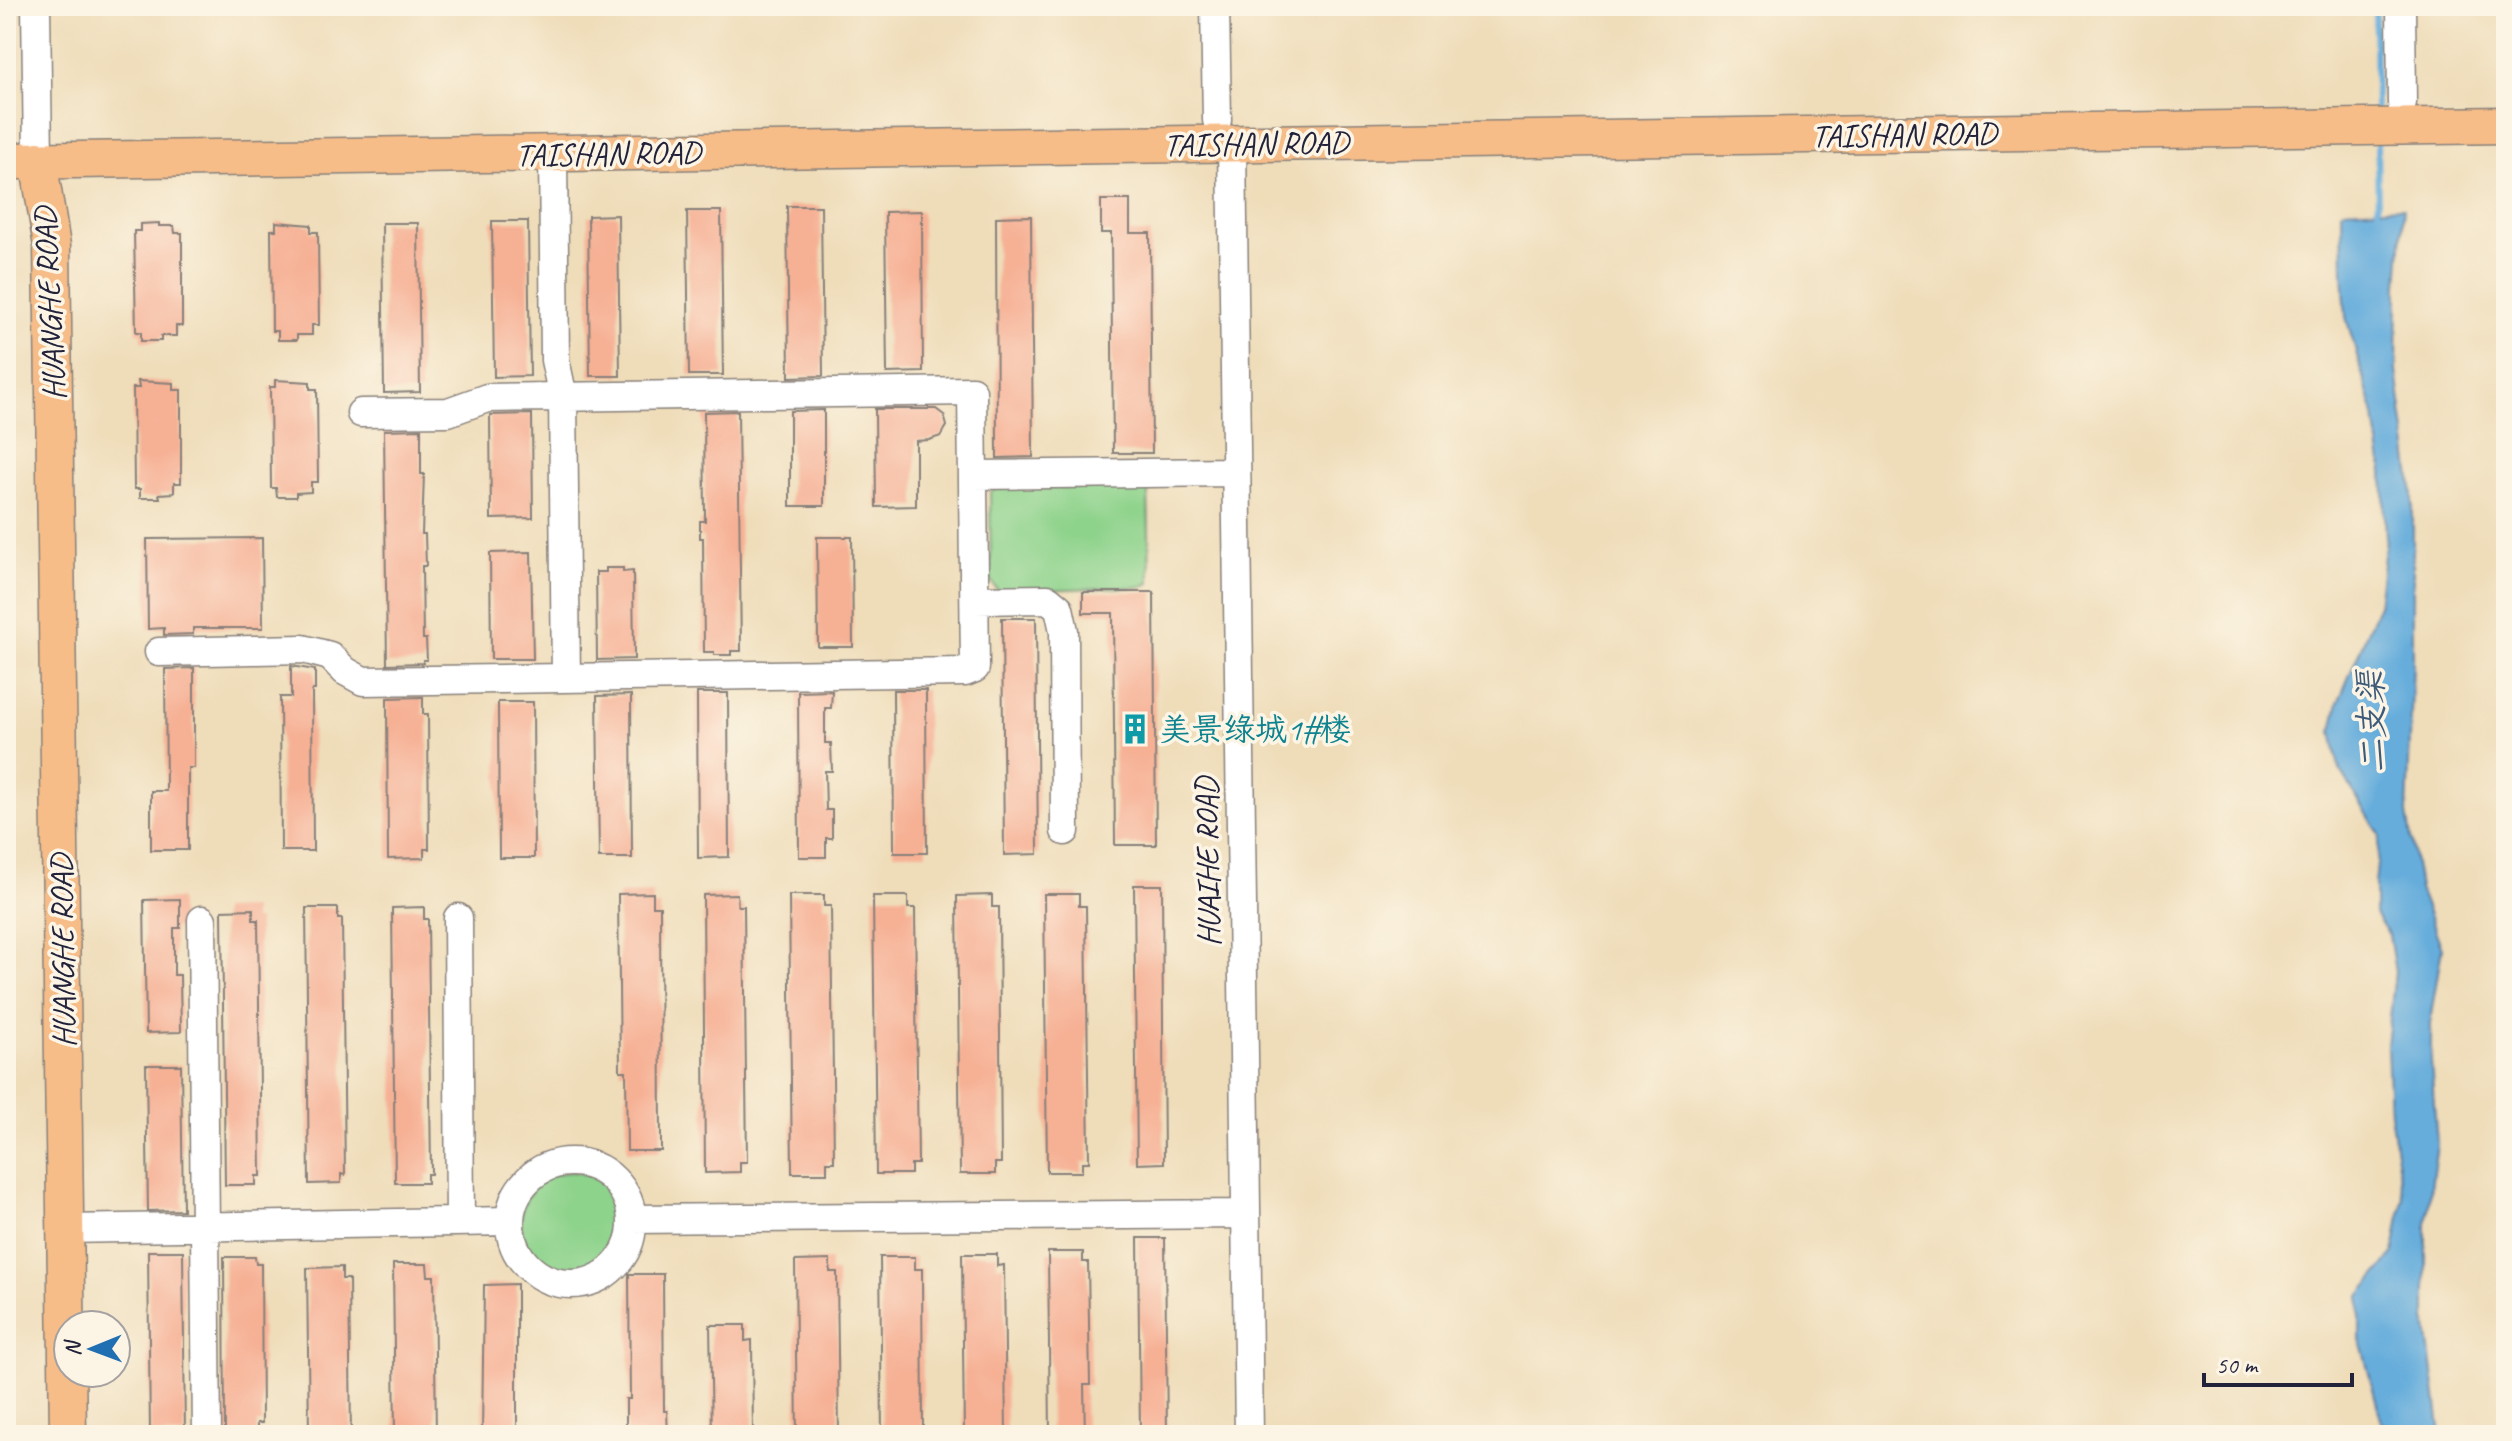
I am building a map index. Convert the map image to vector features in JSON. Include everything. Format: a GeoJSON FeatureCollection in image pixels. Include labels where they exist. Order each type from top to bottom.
{"type":"FeatureCollection","features":[{"type":"Feature","properties":{"kind":"main road","name":"TAISHAN ROAD"},"geometry":{"type":"LineString","coordinates":[[2302,116],[2402,103],[2504,113]]}},
{"type":"Feature","properties":{"kind":"main road","name":"TAISHAN ROAD"},"geometry":{"type":"LineString","coordinates":[[22,149],[2504,113]]}},
{"type":"Feature","properties":{"kind":"main road","name":"TAISHAN ROAD"},"geometry":{"type":"LineString","coordinates":[[22,149],[553,153],[1225,132]]}},
{"type":"Feature","properties":{"kind":"main road","name":"HUANGHE ROAD"},"geometry":{"type":"LineString","coordinates":[[22,149],[52,246],[68,1435]]}},
{"type":"Feature","properties":{"kind":"main road","name":"HUANGHE ROAD"},"geometry":{"type":"LineString","coordinates":[[22,149],[30,247],[46,1435]]}},
{"type":"Feature","properties":{"kind":"street"},"geometry":{"type":"LineString","coordinates":[[22,149],[36,6]]}},
{"type":"Feature","properties":{"kind":"street","name":"HUAIHE ROAD"},"geometry":{"type":"LineString","coordinates":[[1215,6],[1225,132],[1236,472],[1249,1435]]}},
{"type":"Feature","properties":{"kind":"street"},"geometry":{"type":"LineString","coordinates":[[2401,6],[2402,103]]}},
{"type":"Feature","properties":{"kind":"street"},"geometry":{"type":"LineString","coordinates":[[553,153],[555,360],[563,397],[566,678]]}},
{"type":"Feature","properties":{"kind":"street"},"geometry":{"type":"LineString","coordinates":[[159,652],[303,649],[330,656],[345,671],[363,681],[965,672],[975,668],[972,391],[487,398],[448,412],[361,413]]}},
{"type":"Feature","properties":{"kind":"street"},"geometry":{"type":"LineString","coordinates":[[973,475],[1236,472]]}},
{"type":"Feature","properties":{"kind":"street"},"geometry":{"type":"LineString","coordinates":[[975,600],[1048,599],[1059,608],[1064,631],[1065,831]]}},
{"type":"Feature","properties":{"kind":"street"},"geometry":{"type":"LineString","coordinates":[[458,918],[460,1222]]}},
{"type":"Feature","properties":{"kind":"street"},"geometry":{"type":"LineString","coordinates":[[202,920],[207,1435]]}},
{"type":"Feature","properties":{"kind":"street"},"geometry":{"type":"LineString","coordinates":[[569,1161],[595,1166],[608,1173],[627,1196],[632,1219],[631,1239],[617,1264],[593,1281],[578,1284],[550,1281],[528,1267],[514,1246],[510,1221],[516,1196],[532,1175],[556,1163],[569,1161]]}},
{"type":"Feature","properties":{"kind":"street"},"geometry":{"type":"LineString","coordinates":[[632,1219],[1246,1214]]}},
{"type":"Feature","properties":{"kind":"street"},"geometry":{"type":"LineString","coordinates":[[66,1229],[510,1221]]}},
{"type":"Feature","properties":{"kind":"green space"},"geometry":{"type":"Polygon","coordinates":[[[1148,487],[1150,583],[1141,587],[998,591],[991,581],[990,492],[997,488],[1148,487]]]}},
{"type":"Feature","properties":{"kind":"green space"},"geometry":{"type":"Polygon","coordinates":[[[571,1172],[590,1176],[607,1186],[617,1203],[621,1222],[617,1241],[607,1258],[590,1268],[571,1272],[552,1268],[535,1258],[525,1241],[521,1222],[525,1203],[535,1186],[552,1176],[571,1172]]]}},
{"type":"Feature","properties":{"kind":"water"},"geometry":{"type":"Polygon","coordinates":[[[2404,207],[2398,285],[2397,371],[2413,494],[2413,663],[2407,813],[2419,889],[2442,948],[2431,1015],[2437,1144],[2426,1224],[2426,1318],[2441,1435],[2385,1435],[2360,1339],[2360,1296],[2394,1253],[2403,1197],[2390,1114],[2387,1046],[2395,972],[2389,935],[2375,914],[2380,835],[2339,768],[2332,731],[2338,703],[2378,606],[2386,538],[2383,471],[2375,418],[2346,317],[2342,210],[2404,207]]]}},
{"type":"Feature","properties":{"kind":"building"},"geometry":{"type":"Polygon","coordinates":[[[1101,200],[1130,200],[1130,233],[1150,233],[1152,453],[1113,453],[1111,233],[1101,233],[1101,200]]]}},
{"type":"Feature","properties":{"kind":"building"},"geometry":{"type":"Polygon","coordinates":[[[787,206],[821,206],[823,376],[789,377],[787,206]]]}},
{"type":"Feature","properties":{"kind":"building"},"geometry":{"type":"Polygon","coordinates":[[[687,211],[721,211],[723,375],[689,375],[687,211]]]}},
{"type":"Feature","properties":{"kind":"building"},"geometry":{"type":"Polygon","coordinates":[[[922,211],[923,372],[887,373],[885,212],[922,211]]]}},
{"type":"Feature","properties":{"kind":"building"},"geometry":{"type":"Polygon","coordinates":[[[618,215],[620,376],[590,376],[588,216],[618,215]]]}},
{"type":"Feature","properties":{"kind":"building"},"geometry":{"type":"Polygon","coordinates":[[[1031,216],[1033,457],[997,458],[996,217],[1031,216]]]}},
{"type":"Feature","properties":{"kind":"building"},"geometry":{"type":"Polygon","coordinates":[[[492,221],[528,221],[530,376],[494,377],[492,221]]]}},
{"type":"Feature","properties":{"kind":"building"},"geometry":{"type":"Polygon","coordinates":[[[276,222],[311,225],[311,232],[318,232],[319,325],[312,325],[312,335],[297,335],[297,340],[278,340],[278,331],[272,331],[271,230],[276,230],[276,222]]]}},
{"type":"Feature","properties":{"kind":"building"},"geometry":{"type":"Polygon","coordinates":[[[159,223],[159,226],[174,226],[175,233],[182,233],[182,326],[176,326],[176,336],[161,336],[161,341],[141,341],[141,332],[136,332],[134,231],[140,231],[140,224],[159,223]]]}},
{"type":"Feature","properties":{"kind":"building"},"geometry":{"type":"Polygon","coordinates":[[[382,223],[418,223],[420,392],[384,393],[382,223]]]}},
{"type":"Feature","properties":{"kind":"building"},"geometry":{"type":"Polygon","coordinates":[[[275,380],[310,382],[310,389],[317,389],[318,482],[311,482],[311,492],[296,493],[296,497],[277,497],[276,488],[271,488],[270,387],[275,387],[275,380]]]}},
{"type":"Feature","properties":{"kind":"building"},"geometry":{"type":"Polygon","coordinates":[[[138,381],[173,383],[173,390],[181,390],[181,483],[174,483],[174,493],[159,494],[160,498],[140,498],[140,489],[134,489],[133,388],[139,388],[138,381]]]}},
{"type":"Feature","properties":{"kind":"building"},"geometry":{"type":"Polygon","coordinates":[[[875,409],[936,409],[944,415],[947,426],[941,436],[916,441],[916,506],[876,507],[875,409]]]}},
{"type":"Feature","properties":{"kind":"building"},"geometry":{"type":"Polygon","coordinates":[[[824,410],[824,506],[790,506],[790,411],[824,410]]]}},
{"type":"Feature","properties":{"kind":"building"},"geometry":{"type":"Polygon","coordinates":[[[738,411],[741,651],[731,651],[731,655],[714,655],[714,652],[704,652],[703,538],[700,538],[700,521],[705,521],[704,412],[738,411]]]}},
{"type":"Feature","properties":{"kind":"building"},"geometry":{"type":"Polygon","coordinates":[[[532,414],[533,518],[491,519],[490,415],[532,414]]]}},
{"type":"Feature","properties":{"kind":"building"},"geometry":{"type":"Polygon","coordinates":[[[421,429],[421,474],[424,474],[422,534],[425,534],[426,566],[422,566],[423,639],[426,639],[427,660],[423,663],[387,664],[384,430],[421,429]]]}},
{"type":"Feature","properties":{"kind":"building"},"geometry":{"type":"Polygon","coordinates":[[[817,537],[852,537],[853,647],[818,647],[817,537]]]}},
{"type":"Feature","properties":{"kind":"building"},"geometry":{"type":"Polygon","coordinates":[[[262,538],[263,628],[193,628],[193,634],[164,635],[164,628],[148,629],[147,539],[262,538]]]}},
{"type":"Feature","properties":{"kind":"building"},"geometry":{"type":"Polygon","coordinates":[[[531,552],[533,659],[491,659],[490,553],[531,552]]]}},
{"type":"Feature","properties":{"kind":"building"},"geometry":{"type":"Polygon","coordinates":[[[606,568],[633,571],[634,659],[597,660],[596,572],[606,572],[606,568]]]}},
{"type":"Feature","properties":{"kind":"building","name":"美景绿城1#楼"},"geometry":{"type":"Polygon","coordinates":[[[1083,592],[1154,592],[1156,845],[1115,845],[1113,613],[1083,613],[1083,592]]]}},
{"type":"Feature","properties":{"kind":"building"},"geometry":{"type":"Polygon","coordinates":[[[1002,618],[1036,618],[1038,854],[1004,855],[1002,618]]]}},
{"type":"Feature","properties":{"kind":"building"},"geometry":{"type":"Polygon","coordinates":[[[291,666],[315,670],[315,690],[312,690],[313,851],[281,851],[280,697],[291,697],[291,666]]]}},
{"type":"Feature","properties":{"kind":"building"},"geometry":{"type":"Polygon","coordinates":[[[194,668],[194,768],[188,768],[188,850],[151,850],[151,791],[166,791],[165,669],[194,668]]]}},
{"type":"Feature","properties":{"kind":"building"},"geometry":{"type":"Polygon","coordinates":[[[893,690],[926,690],[927,853],[894,853],[893,690]]]}},
{"type":"Feature","properties":{"kind":"building"},"geometry":{"type":"Polygon","coordinates":[[[832,691],[831,708],[825,708],[825,743],[831,743],[832,771],[825,771],[826,810],[832,810],[832,838],[826,838],[826,857],[799,857],[798,692],[832,691]]]}},
{"type":"Feature","properties":{"kind":"building"},"geometry":{"type":"Polygon","coordinates":[[[697,693],[728,693],[729,857],[698,858],[697,693]]]}},
{"type":"Feature","properties":{"kind":"building"},"geometry":{"type":"Polygon","coordinates":[[[631,695],[632,858],[599,858],[597,696],[631,695]]]}},
{"type":"Feature","properties":{"kind":"building"},"geometry":{"type":"Polygon","coordinates":[[[423,697],[423,714],[428,714],[429,849],[424,849],[424,858],[388,859],[387,698],[423,697]]]}},
{"type":"Feature","properties":{"kind":"building"},"geometry":{"type":"Polygon","coordinates":[[[498,702],[533,702],[534,858],[499,858],[498,702]]]}},
{"type":"Feature","properties":{"kind":"building"},"geometry":{"type":"Polygon","coordinates":[[[1134,885],[1162,885],[1164,1163],[1137,1164],[1134,885]]]}},
{"type":"Feature","properties":{"kind":"building"},"geometry":{"type":"Polygon","coordinates":[[[653,893],[653,906],[660,906],[661,1151],[627,1151],[626,1071],[620,1071],[618,894],[653,893]]]}},
{"type":"Feature","properties":{"kind":"building"},"geometry":{"type":"Polygon","coordinates":[[[737,894],[738,906],[744,906],[747,1162],[740,1162],[740,1172],[705,1173],[703,895],[737,894]]]}},
{"type":"Feature","properties":{"kind":"building"},"geometry":{"type":"Polygon","coordinates":[[[1044,894],[1079,894],[1079,906],[1086,906],[1089,1162],[1082,1162],[1082,1172],[1047,1172],[1044,894]]]}},
{"type":"Feature","properties":{"kind":"building"},"geometry":{"type":"Polygon","coordinates":[[[789,895],[824,895],[824,906],[831,906],[834,1162],[827,1162],[827,1173],[792,1173],[789,895]]]}},
{"type":"Feature","properties":{"kind":"building"},"geometry":{"type":"Polygon","coordinates":[[[992,895],[992,907],[999,907],[1001,1163],[995,1163],[995,1174],[960,1174],[957,896],[992,895]]]}},
{"type":"Feature","properties":{"kind":"building"},"geometry":{"type":"Polygon","coordinates":[[[873,896],[908,896],[908,908],[915,908],[918,1164],[911,1164],[911,1174],[876,1174],[873,896]]]}},
{"type":"Feature","properties":{"kind":"building"},"geometry":{"type":"Polygon","coordinates":[[[180,899],[180,928],[174,928],[174,975],[180,975],[181,1032],[146,1033],[144,900],[180,899]]]}},
{"type":"Feature","properties":{"kind":"building"},"geometry":{"type":"Polygon","coordinates":[[[424,907],[424,919],[428,919],[431,1174],[427,1174],[427,1183],[395,1183],[392,908],[424,907]]]}},
{"type":"Feature","properties":{"kind":"building"},"geometry":{"type":"Polygon","coordinates":[[[306,908],[338,908],[338,919],[342,919],[345,1175],[341,1174],[341,1183],[309,1184],[306,908]]]}},
{"type":"Feature","properties":{"kind":"building"},"geometry":{"type":"Polygon","coordinates":[[[253,909],[253,920],[258,920],[261,1176],[256,1176],[256,1185],[225,1185],[222,910],[253,909]]]}},
{"type":"Feature","properties":{"kind":"building"},"geometry":{"type":"Polygon","coordinates":[[[146,1065],[181,1065],[183,1210],[148,1211],[146,1065]]]}},
{"type":"Feature","properties":{"kind":"building"},"geometry":{"type":"Polygon","coordinates":[[[1138,1238],[1165,1238],[1167,1435],[1140,1435],[1138,1238]]]}},
{"type":"Feature","properties":{"kind":"building"},"geometry":{"type":"Polygon","coordinates":[[[148,1251],[183,1251],[185,1435],[150,1435],[148,1251]]]}},
{"type":"Feature","properties":{"kind":"building"},"geometry":{"type":"Polygon","coordinates":[[[1048,1252],[1083,1252],[1083,1262],[1088,1262],[1090,1385],[1084,1385],[1085,1435],[1050,1435],[1048,1252]]]}},
{"type":"Feature","properties":{"kind":"building"},"geometry":{"type":"Polygon","coordinates":[[[962,1254],[997,1254],[997,1266],[1004,1265],[1006,1435],[964,1435],[962,1254]]]}},
{"type":"Feature","properties":{"kind":"building"},"geometry":{"type":"Polygon","coordinates":[[[224,1257],[255,1257],[256,1264],[261,1264],[262,1423],[257,1423],[257,1435],[225,1435],[224,1257]]]}},
{"type":"Feature","properties":{"kind":"building"},"geometry":{"type":"Polygon","coordinates":[[[880,1257],[915,1257],[915,1269],[922,1269],[923,1435],[882,1435],[880,1257]]]}},
{"type":"Feature","properties":{"kind":"building"},"geometry":{"type":"Polygon","coordinates":[[[830,1260],[830,1272],[837,1272],[839,1435],[797,1435],[795,1261],[830,1260]]]}},
{"type":"Feature","properties":{"kind":"building"},"geometry":{"type":"Polygon","coordinates":[[[393,1264],[427,1264],[428,1276],[434,1276],[436,1435],[395,1435],[393,1264]]]}},
{"type":"Feature","properties":{"kind":"building"},"geometry":{"type":"Polygon","coordinates":[[[342,1267],[342,1279],[349,1279],[351,1435],[309,1435],[307,1268],[342,1267]]]}},
{"type":"Feature","properties":{"kind":"building"},"geometry":{"type":"Polygon","coordinates":[[[629,1274],[663,1274],[664,1411],[667,1411],[668,1435],[626,1435],[626,1399],[630,1399],[629,1274]]]}},
{"type":"Feature","properties":{"kind":"building"},"geometry":{"type":"Polygon","coordinates":[[[517,1284],[517,1435],[482,1435],[484,1285],[517,1284]]]}},
{"type":"Feature","properties":{"kind":"building"},"geometry":{"type":"Polygon","coordinates":[[[710,1325],[745,1325],[745,1341],[752,1340],[753,1435],[712,1435],[710,1325]]]}},
{"type":"Feature","properties":{"kind":"waterway","name":"二支渠"},"geometry":{"type":"LineString","coordinates":[[2375,6],[2376,115]]}},
{"type":"Feature","properties":{"kind":"waterway","name":"二支渠"},"geometry":{"type":"LineString","coordinates":[[2377,138],[2378,215]]}},
{"type":"Feature","properties":{"kind":"place","name":"美景绿城1#楼"},"geometry":{"type":"Point","coordinates":[1135,729]}}]}
